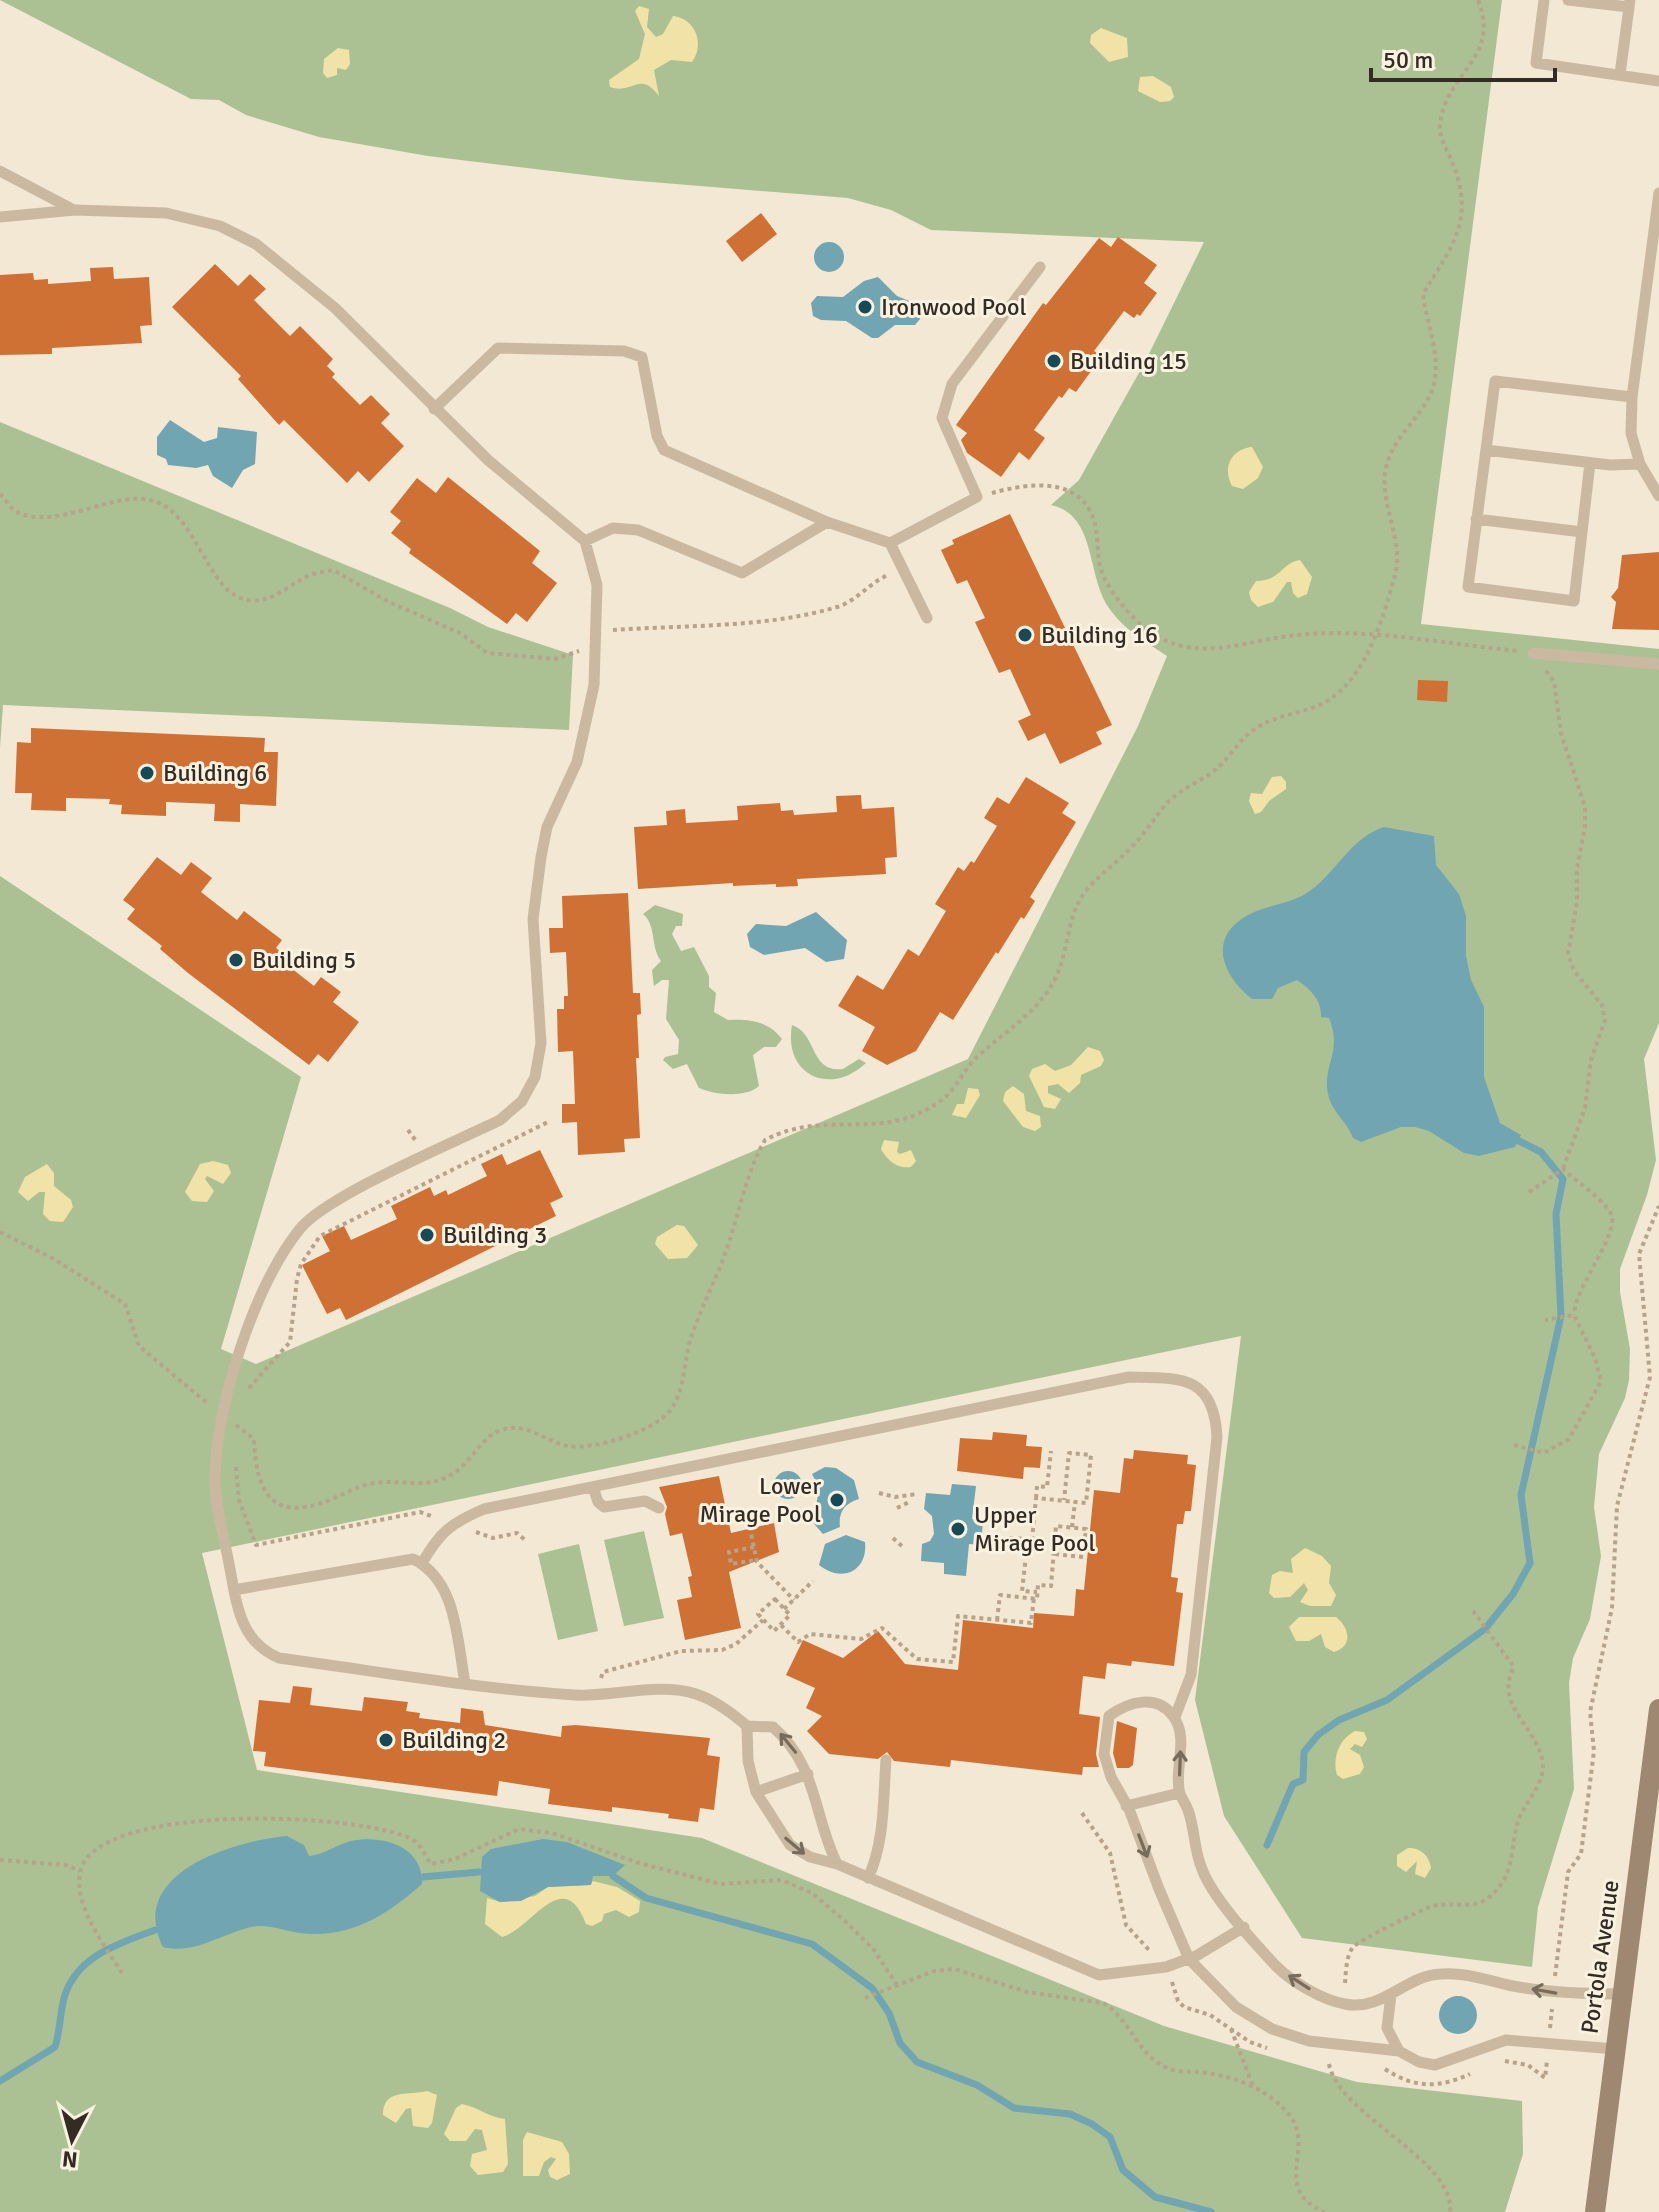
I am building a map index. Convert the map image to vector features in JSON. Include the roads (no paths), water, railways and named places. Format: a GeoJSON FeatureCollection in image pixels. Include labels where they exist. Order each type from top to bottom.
{"type":"FeatureCollection","features":[{"type":"Feature","properties":{"kind":"main road","name":"Portola Avenue"},"geometry":{"type":"LineString","coordinates":[[1595,2212],[1659,1709]]}},
{"type":"Feature","properties":{"kind":"lane"},"geometry":{"type":"LineString","coordinates":[[1544,0],[1536,63],[1659,81]]}},
{"type":"Feature","properties":{"kind":"lane"},"geometry":{"type":"LineString","coordinates":[[1568,0],[1629,4],[1620,74]]}},
{"type":"Feature","properties":{"kind":"lane"},"geometry":{"type":"LineString","coordinates":[[0,171],[75,210]]}},
{"type":"Feature","properties":{"kind":"lane"},"geometry":{"type":"LineString","coordinates":[[1659,193],[1632,397],[1631,433],[1640,464],[1659,496]]}},
{"type":"Feature","properties":{"kind":"lane"},"geometry":{"type":"LineString","coordinates":[[0,217],[75,210],[166,213],[220,226],[256,244],[335,308],[434,409],[585,541],[597,585],[594,685],[577,762],[547,827],[533,919],[541,1043],[535,1077],[522,1101],[500,1120],[340,1199],[300,1228],[271,1274],[225,1392],[215,1483],[234,1590],[248,1635],[258,1650],[279,1658],[465,1683],[577,1695],[696,1694],[730,1711],[747,1726],[773,1727],[787,1740],[808,1774],[819,1802],[822,1834],[837,1864]]}},
{"type":"Feature","properties":{"kind":"lane"},"geometry":{"type":"LineString","coordinates":[[434,409],[498,348],[624,351],[642,357],[657,436],[664,450],[827,522],[890,543],[977,497],[942,418],[952,384],[1040,267]]}},
{"type":"Feature","properties":{"kind":"lane"},"geometry":{"type":"LineString","coordinates":[[1590,463],[1574,601],[1468,587],[1495,381],[1632,397]]}},
{"type":"Feature","properties":{"kind":"lane"},"geometry":{"type":"LineString","coordinates":[[1486,450],[1590,463],[1640,464]]}},
{"type":"Feature","properties":{"kind":"lane"},"geometry":{"type":"LineString","coordinates":[[1476,519],[1582,532]]}},
{"type":"Feature","properties":{"kind":"lane"},"geometry":{"type":"LineString","coordinates":[[585,541],[613,528],[638,530],[742,573],[827,522]]}},
{"type":"Feature","properties":{"kind":"lane"},"geometry":{"type":"LineString","coordinates":[[890,543],[927,618]]}},
{"type":"Feature","properties":{"kind":"lane"},"geometry":{"type":"LineString","coordinates":[[1533,653],[1659,664]]}},
{"type":"Feature","properties":{"kind":"lane"},"geometry":{"type":"LineString","coordinates":[[422,1563],[438,1535],[484,1509],[1129,1377],[1185,1378],[1201,1389],[1209,1400],[1216,1417],[1217,1437],[1191,1675],[1175,1717]]}},
{"type":"Feature","properties":{"kind":"lane"},"geometry":{"type":"LineString","coordinates":[[593,1487],[604,1507],[645,1501],[659,1508]]}},
{"type":"Feature","properties":{"kind":"lane"},"geometry":{"type":"LineString","coordinates":[[234,1590],[413,1559],[431,1568],[442,1582],[465,1683]]}},
{"type":"Feature","properties":{"kind":"lane"},"geometry":{"type":"LineString","coordinates":[[1615,2049],[1506,2040],[1435,2065],[1419,2062],[1399,2051],[1340,2046],[1272,2029],[1236,2007],[1189,1959],[1111,1777],[1104,1754],[1109,1716],[1126,1703],[1143,1702],[1160,1704],[1175,1717],[1181,1740],[1179,1793],[1188,1808],[1202,1870],[1278,1968],[1305,1987],[1345,2004],[1391,1995],[1416,1979],[1438,1974],[1465,1974],[1554,1993],[1622,1994]]}},
{"type":"Feature","properties":{"kind":"lane"},"geometry":{"type":"LineString","coordinates":[[747,1726],[748,1761],[756,1792],[790,1845],[810,1857],[837,1864],[1099,1975],[1135,1974],[1189,1959],[1244,1927]]}},
{"type":"Feature","properties":{"kind":"lane"},"geometry":{"type":"LineString","coordinates":[[868,1878],[876,1860],[880,1837],[886,1760]]}},
{"type":"Feature","properties":{"kind":"lane"},"geometry":{"type":"LineString","coordinates":[[756,1792],[808,1774]]}},
{"type":"Feature","properties":{"kind":"lane"},"geometry":{"type":"LineString","coordinates":[[1126,1806],[1179,1793]]}},
{"type":"Feature","properties":{"kind":"lane"},"geometry":{"type":"LineString","coordinates":[[1391,1995],[1387,2028],[1399,2051]]}},
{"type":"Feature","properties":{"kind":"water"},"geometry":{"type":"Polygon","coordinates":[[[829,242],[835,243],[843,251],[843,263],[835,271],[829,272],[823,271],[815,263],[814,257],[815,251],[823,243],[829,242]]]}},
{"type":"Feature","properties":{"kind":"water","name":"Ironwood Pool"},"geometry":{"type":"Polygon","coordinates":[[[878,277],[897,296],[919,305],[920,319],[915,325],[895,325],[878,338],[872,338],[846,321],[821,320],[813,316],[811,303],[817,296],[843,297],[864,281],[878,277]]]}},
{"type":"Feature","properties":{"kind":"water"},"geometry":{"type":"Polygon","coordinates":[[[170,420],[204,442],[217,438],[218,427],[257,432],[255,464],[243,470],[232,488],[213,476],[208,465],[196,468],[168,465],[166,459],[157,455],[157,437],[170,420]]]}},
{"type":"Feature","properties":{"kind":"water"},"geometry":{"type":"Polygon","coordinates":[[[1384,827],[1434,836],[1436,865],[1459,894],[1466,916],[1466,956],[1471,980],[1484,1007],[1484,1077],[1500,1123],[1521,1135],[1515,1147],[1479,1156],[1464,1153],[1429,1131],[1415,1127],[1401,1127],[1361,1142],[1353,1138],[1328,1094],[1333,1030],[1329,1018],[1321,1017],[1320,1005],[1314,996],[1297,980],[1278,988],[1272,999],[1252,999],[1227,968],[1223,946],[1235,924],[1257,911],[1307,893],[1355,845],[1384,827]]]}},
{"type":"Feature","properties":{"kind":"water"},"geometry":{"type":"Polygon","coordinates":[[[816,912],[847,940],[844,959],[826,962],[805,948],[764,955],[750,947],[747,934],[756,924],[786,926],[816,912]]]}},
{"type":"Feature","properties":{"kind":"water","name":"Lower Mirage Pool"},"geometry":{"type":"Polygon","coordinates":[[[825,1467],[836,1468],[854,1480],[859,1499],[844,1509],[840,1527],[823,1534],[809,1518],[818,1496],[812,1474],[825,1467]]]}},
{"type":"Feature","properties":{"kind":"water"},"geometry":{"type":"Polygon","coordinates":[[[788,1471],[798,1475],[802,1485],[798,1495],[788,1499],[778,1495],[774,1485],[778,1475],[788,1471]]]}},
{"type":"Feature","properties":{"kind":"water","name":"Upper Mirage Pool"},"geometry":{"type":"Polygon","coordinates":[[[952,1484],[976,1486],[972,1519],[983,1521],[981,1545],[969,1544],[966,1576],[944,1574],[944,1563],[921,1561],[922,1544],[930,1541],[934,1534],[932,1516],[924,1509],[926,1493],[950,1495],[952,1484]]]}},
{"type":"Feature","properties":{"kind":"water"},"geometry":{"type":"Polygon","coordinates":[[[846,1535],[865,1542],[865,1552],[858,1567],[844,1574],[819,1565],[825,1544],[846,1535]]]}},
{"type":"Feature","properties":{"kind":"water"},"geometry":{"type":"Polygon","coordinates":[[[287,1836],[304,1845],[309,1856],[351,1841],[388,1842],[409,1852],[421,1871],[422,1884],[395,1906],[351,1929],[318,1934],[257,1926],[197,1946],[163,1947],[155,1921],[159,1899],[172,1881],[214,1854],[240,1845],[287,1836]]]}},
{"type":"Feature","properties":{"kind":"water"},"geometry":{"type":"Polygon","coordinates":[[[543,1839],[567,1842],[625,1865],[613,1876],[593,1876],[591,1885],[548,1887],[521,1901],[500,1902],[480,1891],[482,1857],[491,1849],[543,1839]]]}},
{"type":"Feature","properties":{"kind":"water"},"geometry":{"type":"Polygon","coordinates":[[[1458,1996],[1472,2001],[1477,2015],[1472,2029],[1458,2034],[1444,2029],[1439,2015],[1444,2001],[1458,1996]]]}},
{"type":"Feature","properties":{"kind":"waterway"},"geometry":{"type":"LineString","coordinates":[[1267,1845],[1293,1784],[1303,1780],[1304,1752],[1318,1735],[1339,1720],[1387,1700],[1485,1629],[1513,1594],[1530,1563],[1521,1495],[1561,1316],[1556,1214],[1563,1179],[1541,1152],[1519,1141]]}},
{"type":"Feature","properties":{"kind":"waterway"},"geometry":{"type":"LineString","coordinates":[[422,1877],[479,1872]]}},
{"type":"Feature","properties":{"kind":"waterway"},"geometry":{"type":"LineString","coordinates":[[613,1876],[646,1898],[812,1944],[872,1988],[889,2013],[900,2043],[917,2062],[977,2085],[1014,2108],[1070,2114],[1092,2124],[1110,2137],[1123,2170],[1155,2197],[1211,2212]]}},
{"type":"Feature","properties":{"kind":"waterway"},"geometry":{"type":"LineString","coordinates":[[0,2081],[55,2047],[64,1998],[70,1984],[88,1962],[155,1930]]}},
{"type":"Feature","properties":{"kind":"place","name":"Ironwood Pool"},"geometry":{"type":"Point","coordinates":[865,307]}},
{"type":"Feature","properties":{"kind":"place","name":"Building 15"},"geometry":{"type":"Point","coordinates":[1054,361]}},
{"type":"Feature","properties":{"kind":"place","name":"Building 16"},"geometry":{"type":"Point","coordinates":[1025,635]}},
{"type":"Feature","properties":{"kind":"place","name":"Building 6"},"geometry":{"type":"Point","coordinates":[147,773]}},
{"type":"Feature","properties":{"kind":"place","name":"Building 5"},"geometry":{"type":"Point","coordinates":[236,960]}},
{"type":"Feature","properties":{"kind":"place","name":"Building 3"},"geometry":{"type":"Point","coordinates":[427,1235]}},
{"type":"Feature","properties":{"kind":"place","name":"Lower Mirage Pool"},"geometry":{"type":"Point","coordinates":[837,1500]}},
{"type":"Feature","properties":{"kind":"place","name":"Upper Mirage Pool"},"geometry":{"type":"Point","coordinates":[958,1529]}},
{"type":"Feature","properties":{"kind":"place","name":"Building 2"},"geometry":{"type":"Point","coordinates":[386,1740]}}]}
